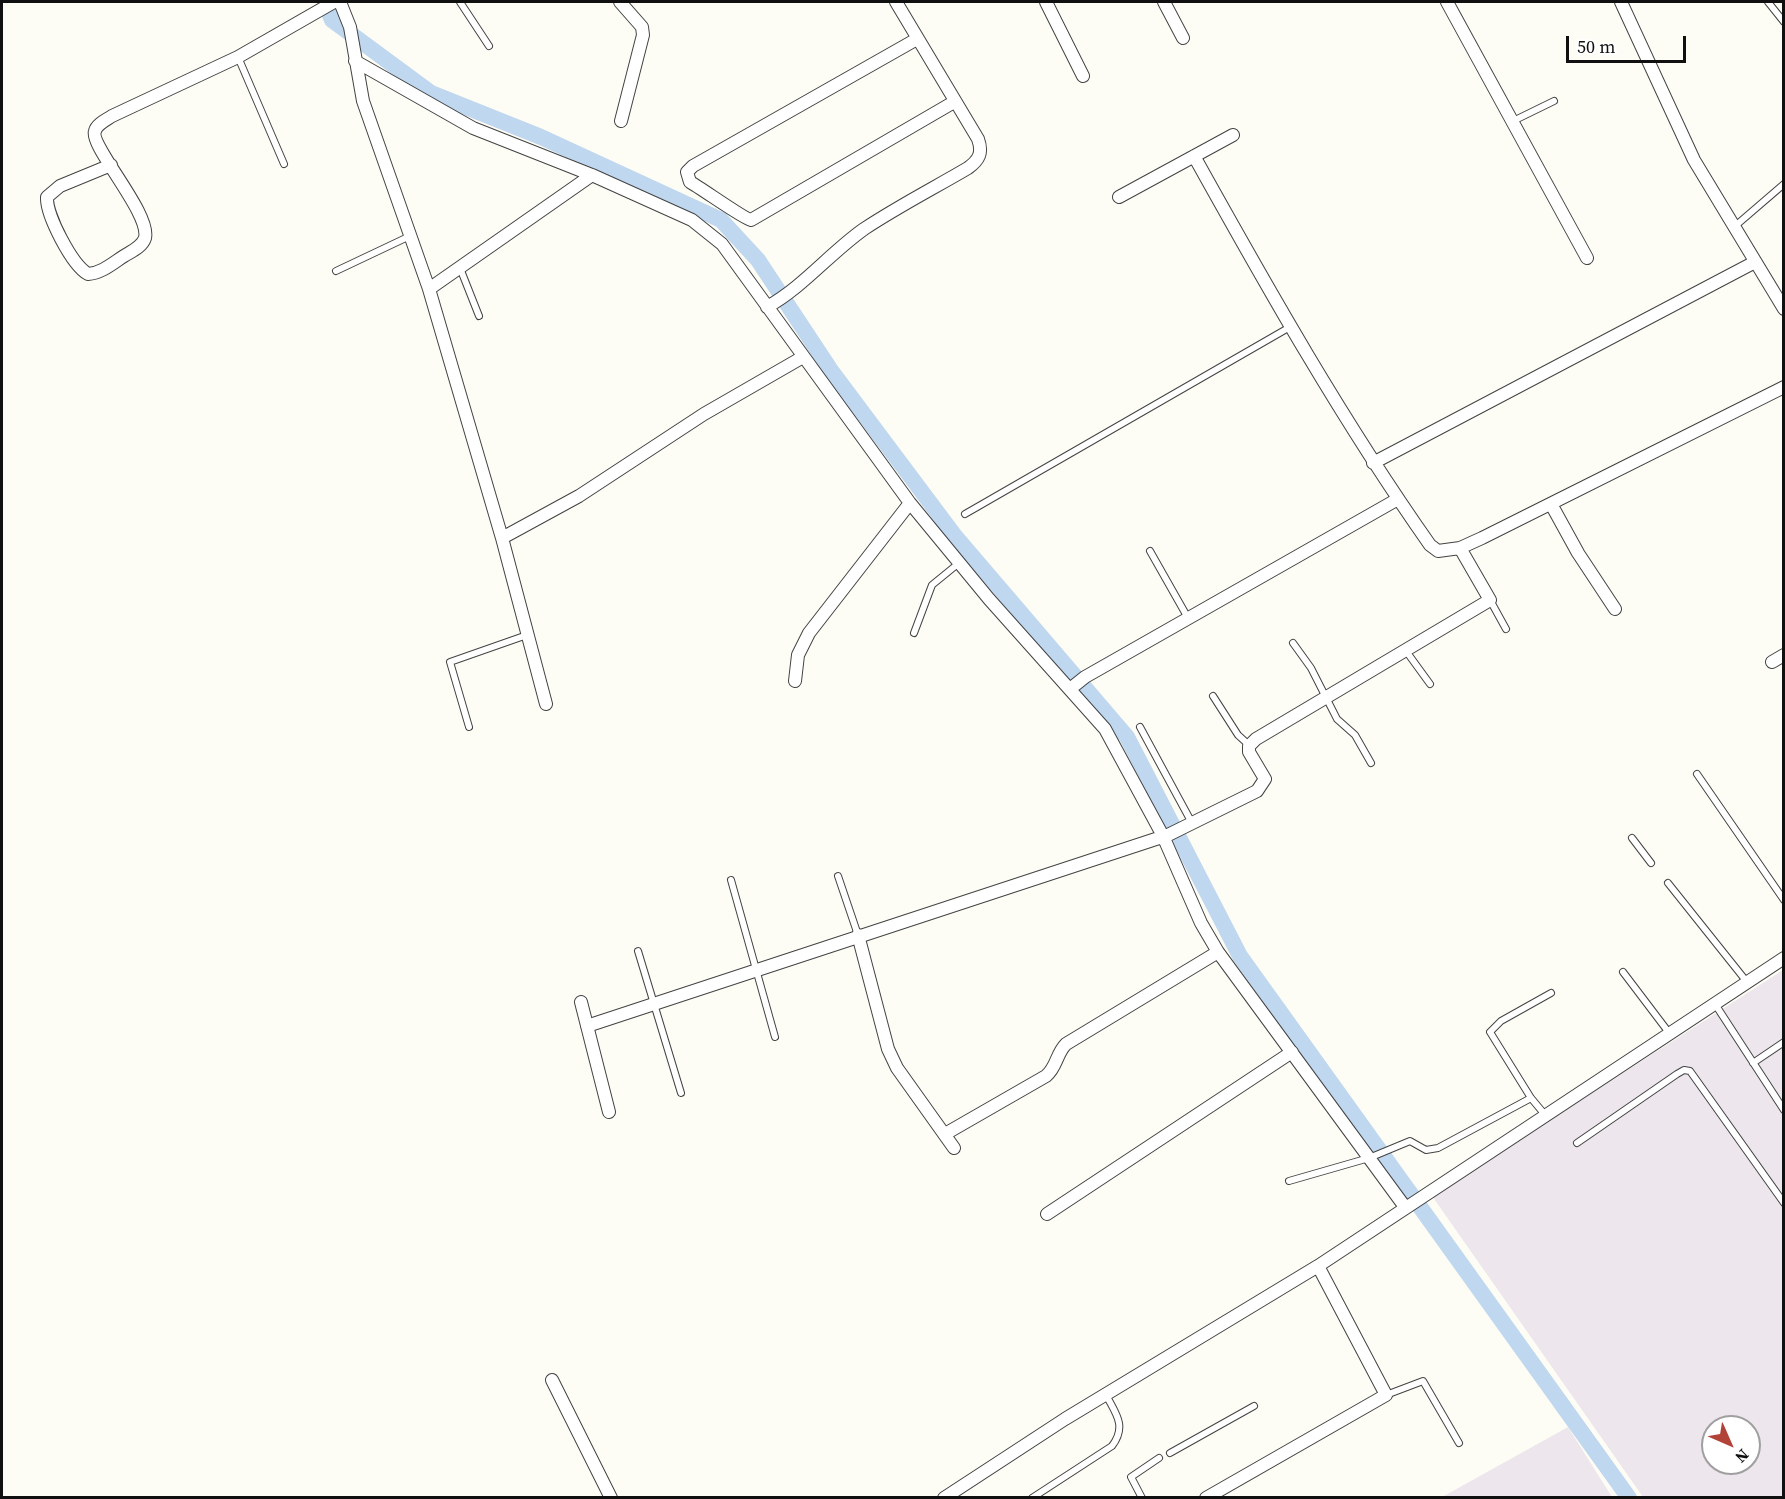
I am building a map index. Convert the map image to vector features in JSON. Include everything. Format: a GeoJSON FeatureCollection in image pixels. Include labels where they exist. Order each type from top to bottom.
{"type":"FeatureCollection","features":[{"type":"Feature","properties":{"kind":"street"},"geometry":{"type":"LineString","coordinates":[[111,165],[60,186],[46,197],[46,207],[74,261],[88,274],[97,273],[139,247],[145,238],[144,226],[111,165],[94,139],[94,132],[99,125],[238,57],[334,2]]}},
{"type":"Feature","properties":{"kind":"street"},"geometry":{"type":"LineString","coordinates":[[340,2],[350,27],[363,101],[429,290],[502,538],[546,704]]}},
{"type":"Feature","properties":{"kind":"street"},"geometry":{"type":"LineString","coordinates":[[620,2],[642,27],[643,35],[621,121]]}},
{"type":"Feature","properties":{"kind":"street"},"geometry":{"type":"LineString","coordinates":[[770,305],[789,293],[819,265],[864,229],[977,161],[981,149],[978,139],[896,2]]}},
{"type":"Feature","properties":{"kind":"street"},"geometry":{"type":"LineString","coordinates":[[1046,2],[1083,76]]}},
{"type":"Feature","properties":{"kind":"street"},"geometry":{"type":"LineString","coordinates":[[1164,2],[1183,38]]}},
{"type":"Feature","properties":{"kind":"street"},"geometry":{"type":"LineString","coordinates":[[1447,2],[1587,258]]}},
{"type":"Feature","properties":{"kind":"street"},"geometry":{"type":"LineString","coordinates":[[1621,2],[1695,160],[1784,309]]}},
{"type":"Feature","properties":{"kind":"street"},"geometry":{"type":"LineString","coordinates":[[917,39],[693,166],[687,172],[690,182],[722,200],[745,219],[751,220],[954,102]]}},
{"type":"Feature","properties":{"kind":"street"},"geometry":{"type":"LineString","coordinates":[[355,58],[473,128],[592,176],[692,220],[710,231],[770,305],[803,357],[910,503],[959,562],[1073,688],[1105,729],[1165,836],[1201,923],[1218,952],[1292,1052],[1374,1156],[1408,1205]]}},
{"type":"Feature","properties":{"kind":"street"},"geometry":{"type":"LineString","coordinates":[[1119,197],[1233,135]]}},
{"type":"Feature","properties":{"kind":"street"},"geometry":{"type":"LineString","coordinates":[[1194,156],[1290,327],[1373,463],[1430,545],[1438,551],[1460,548],[1784,387]]}},
{"type":"Feature","properties":{"kind":"street"},"geometry":{"type":"LineString","coordinates":[[429,290],[592,176]]}},
{"type":"Feature","properties":{"kind":"street"},"geometry":{"type":"LineString","coordinates":[[1373,463],[1755,262]]}},
{"type":"Feature","properties":{"kind":"street"},"geometry":{"type":"LineString","coordinates":[[502,538],[579,496],[704,414],[803,357]]}},
{"type":"Feature","properties":{"kind":"street"},"geometry":{"type":"LineString","coordinates":[[1073,688],[1085,677],[1398,499]]}},
{"type":"Feature","properties":{"kind":"street"},"geometry":{"type":"LineString","coordinates":[[795,681],[798,655],[809,633],[910,503]]}},
{"type":"Feature","properties":{"kind":"street"},"geometry":{"type":"LineString","coordinates":[[1551,504],[1578,553],[1615,609]]}},
{"type":"Feature","properties":{"kind":"street"},"geometry":{"type":"LineString","coordinates":[[587,1026],[858,935],[1165,836],[1262,786],[1265,779],[1249,752],[1249,746],[1256,739],[1490,600],[1460,548]]}},
{"type":"Feature","properties":{"kind":"street"},"geometry":{"type":"LineString","coordinates":[[858,935],[888,1049],[897,1068],[954,1148]]}},
{"type":"Feature","properties":{"kind":"street"},"geometry":{"type":"LineString","coordinates":[[945,1134],[1046,1076],[1055,1067],[1059,1052],[1066,1044],[1218,952]]}},
{"type":"Feature","properties":{"kind":"street"},"geometry":{"type":"LineString","coordinates":[[944,1497],[1318,1266],[1784,958]]}},
{"type":"Feature","properties":{"kind":"street"},"geometry":{"type":"LineString","coordinates":[[581,1002],[609,1112]]}},
{"type":"Feature","properties":{"kind":"street"},"geometry":{"type":"LineString","coordinates":[[1047,1214],[1292,1052]]}},
{"type":"Feature","properties":{"kind":"street"},"geometry":{"type":"LineString","coordinates":[[1206,1497],[1386,1395],[1318,1266]]}},
{"type":"Feature","properties":{"kind":"street"},"geometry":{"type":"LineString","coordinates":[[552,1380],[611,1497]]}},
{"type":"Feature","properties":{"kind":"lane"},"geometry":{"type":"LineString","coordinates":[[460,2],[489,46]]}},
{"type":"Feature","properties":{"kind":"lane"},"geometry":{"type":"LineString","coordinates":[[1768,2],[1784,22]]}},
{"type":"Feature","properties":{"kind":"lane"},"geometry":{"type":"LineString","coordinates":[[238,57],[284,164]]}},
{"type":"Feature","properties":{"kind":"lane"},"geometry":{"type":"LineString","coordinates":[[1511,122],[1554,102]]}},
{"type":"Feature","properties":{"kind":"lane"},"geometry":{"type":"LineString","coordinates":[[1734,227],[1784,184]]}},
{"type":"Feature","properties":{"kind":"lane"},"geometry":{"type":"LineString","coordinates":[[336,271],[411,235]]}},
{"type":"Feature","properties":{"kind":"lane"},"geometry":{"type":"LineString","coordinates":[[460,268],[479,316]]}},
{"type":"Feature","properties":{"kind":"lane"},"geometry":{"type":"LineString","coordinates":[[965,514],[1290,327]]}},
{"type":"Feature","properties":{"kind":"lane"},"geometry":{"type":"LineString","coordinates":[[1150,551],[1188,618]]}},
{"type":"Feature","properties":{"kind":"lane"},"geometry":{"type":"LineString","coordinates":[[914,633],[932,585],[959,562]]}},
{"type":"Feature","properties":{"kind":"lane"},"geometry":{"type":"LineString","coordinates":[[1490,600],[1506,629]]}},
{"type":"Feature","properties":{"kind":"lane"},"geometry":{"type":"LineString","coordinates":[[469,727],[450,662],[528,634]]}},
{"type":"Feature","properties":{"kind":"lane"},"geometry":{"type":"LineString","coordinates":[[1293,643],[1311,668],[1337,719],[1355,735],[1371,763]]}},
{"type":"Feature","properties":{"kind":"lane"},"geometry":{"type":"LineString","coordinates":[[1406,651],[1430,684]]}},
{"type":"Feature","properties":{"kind":"lane"},"geometry":{"type":"LineString","coordinates":[[1213,696],[1238,735],[1249,746]]}},
{"type":"Feature","properties":{"kind":"lane"},"geometry":{"type":"LineString","coordinates":[[1140,727],[1187,826]]}},
{"type":"Feature","properties":{"kind":"lane"},"geometry":{"type":"LineString","coordinates":[[1697,774],[1784,900]]}},
{"type":"Feature","properties":{"kind":"lane"},"geometry":{"type":"LineString","coordinates":[[1632,838],[1651,863]]}},
{"type":"Feature","properties":{"kind":"lane"},"geometry":{"type":"LineString","coordinates":[[838,876],[858,935]]}},
{"type":"Feature","properties":{"kind":"lane"},"geometry":{"type":"LineString","coordinates":[[731,880],[776,1037]]}},
{"type":"Feature","properties":{"kind":"lane"},"geometry":{"type":"LineString","coordinates":[[1668,883],[1747,983]]}},
{"type":"Feature","properties":{"kind":"lane"},"geometry":{"type":"LineString","coordinates":[[638,951],[681,1093]]}},
{"type":"Feature","properties":{"kind":"lane"},"geometry":{"type":"LineString","coordinates":[[1623,972],[1670,1034]]}},
{"type":"Feature","properties":{"kind":"lane"},"geometry":{"type":"LineString","coordinates":[[1546,1117],[1531,1098],[1490,1032],[1501,1021],[1551,993]]}},
{"type":"Feature","properties":{"kind":"lane"},"geometry":{"type":"LineString","coordinates":[[1716,1004],[1784,1110]]}},
{"type":"Feature","properties":{"kind":"lane"},"geometry":{"type":"LineString","coordinates":[[1753,1063],[1784,1042]]}},
{"type":"Feature","properties":{"kind":"lane"},"geometry":{"type":"LineString","coordinates":[[1577,1143],[1677,1074],[1684,1070],[1690,1071],[1784,1203]]}},
{"type":"Feature","properties":{"kind":"lane"},"geometry":{"type":"LineString","coordinates":[[1289,1181],[1374,1156],[1410,1141],[1426,1150],[1438,1148],[1531,1098]]}},
{"type":"Feature","properties":{"kind":"lane"},"geometry":{"type":"LineString","coordinates":[[1386,1395],[1423,1381],[1459,1443]]}},
{"type":"Feature","properties":{"kind":"lane"},"geometry":{"type":"LineString","coordinates":[[1032,1497],[1112,1446],[1120,1436],[1122,1425],[1106,1395]]}},
{"type":"Feature","properties":{"kind":"lane"},"geometry":{"type":"LineString","coordinates":[[1170,1453],[1254,1406]]}},
{"type":"Feature","properties":{"kind":"lane"},"geometry":{"type":"LineString","coordinates":[[1142,1497],[1131,1477],[1159,1458]]}},
{"type":"Feature","properties":{"kind":"shaded area"},"geometry":{"type":"Polygon","coordinates":[[[1783,970],[1783,1497],[1643,1497],[1432,1196],[1783,970]]]}},
{"type":"Feature","properties":{"kind":"shaded area"},"geometry":{"type":"Polygon","coordinates":[[[1568,1427],[1612,1497],[1442,1497],[1568,1427]]]}},
{"type":"Feature","properties":{"kind":"waterway"},"geometry":{"type":"LineString","coordinates":[[325,2],[332,20],[431,93],[541,137],[721,220],[758,260],[830,369],[955,536],[1127,737],[1240,956],[1629,1498]]}}]}
